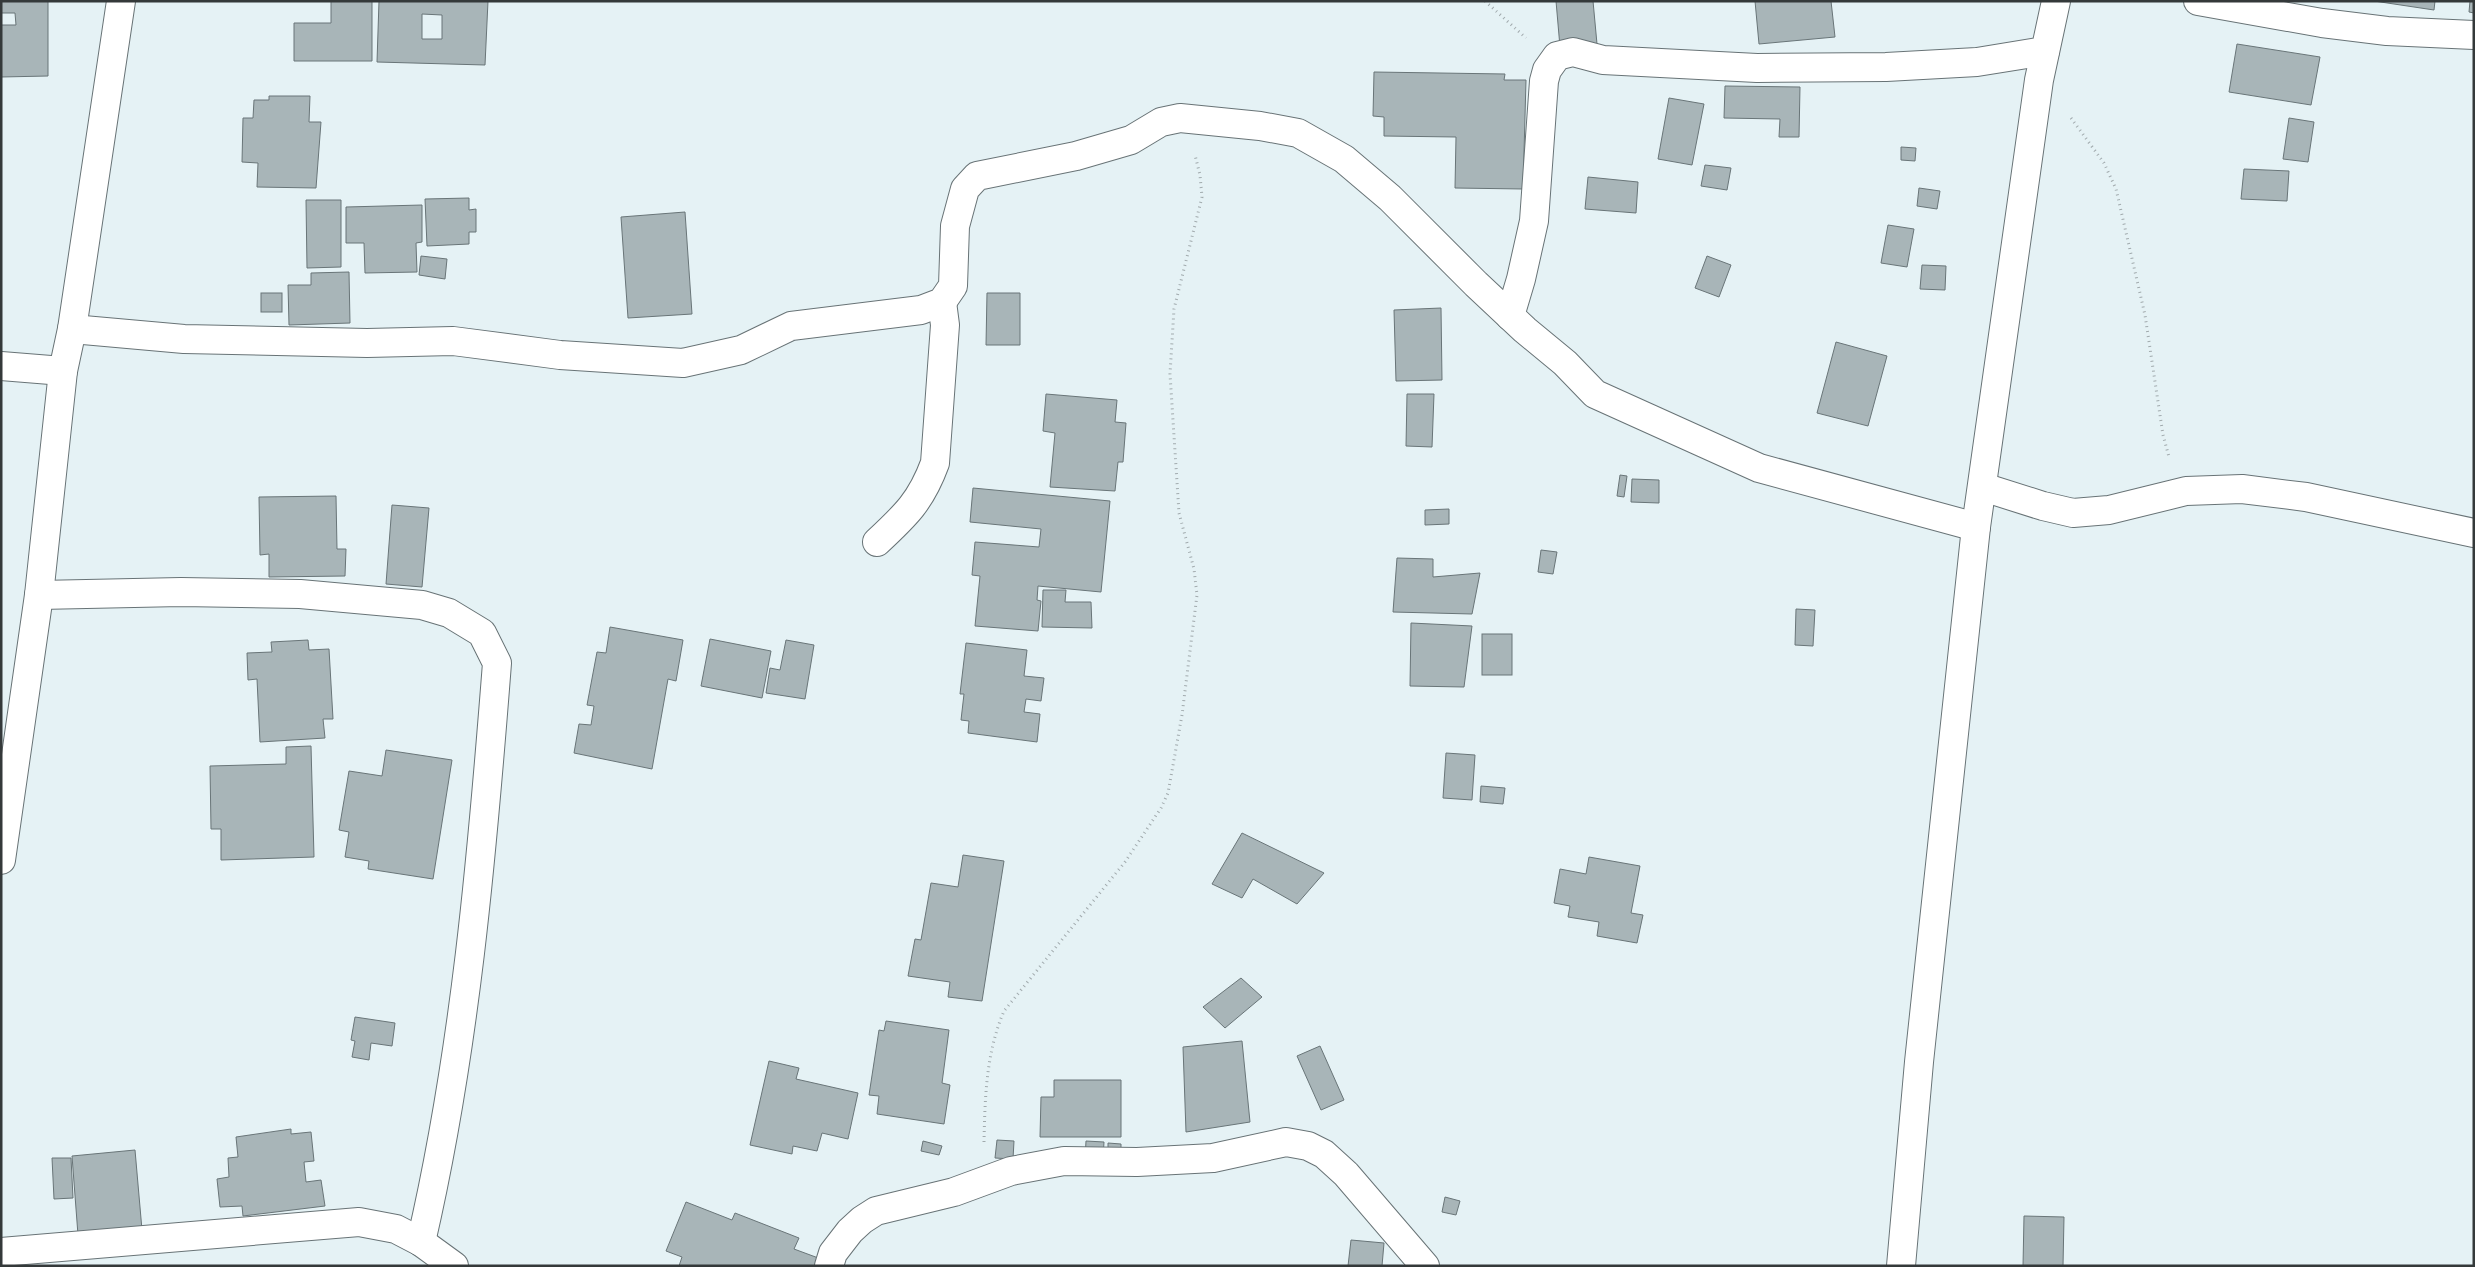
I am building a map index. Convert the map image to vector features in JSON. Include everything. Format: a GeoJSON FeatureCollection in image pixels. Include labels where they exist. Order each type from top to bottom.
{"type":"FeatureCollection","features":[{"type":"Feature","properties":{"kind":"street"},"geometry":{"type":"LineString","coordinates":[[1,860],[39,595],[63,371],[72,329],[121,1]]}},
{"type":"Feature","properties":{"kind":"street"},"geometry":{"type":"LineString","coordinates":[[1901,1266],[1919,1062],[1976,528],[2039,80],[2056,1]]}},
{"type":"Feature","properties":{"kind":"street"},"geometry":{"type":"LineString","coordinates":[[2198,1],[2322,23],[2387,30],[2474,35]]}},
{"type":"Feature","properties":{"kind":"street"},"geometry":{"type":"LineString","coordinates":[[1510,316],[1522,279],[1534,221],[1544,81],[1552,62],[1557,56],[1573,52],[1603,60],[1757,68],[1886,67],[1977,62],[2046,51]]}},
{"type":"Feature","properties":{"kind":"street"},"geometry":{"type":"LineString","coordinates":[[72,329],[184,339],[367,343],[453,341],[560,355],[683,363],[742,350],[791,326],[921,310],[942,302],[953,286],[955,226],[965,189],[977,176],[1076,156],[1131,140],[1160,122],[1180,118],[1260,126],[1298,133],[1344,159],[1390,198],[1510,316],[1565,363],[1595,394],[1758,468],[1976,528]]}},
{"type":"Feature","properties":{"kind":"street"},"geometry":{"type":"LineString","coordinates":[[877,542],[911,510],[927,484],[935,463],[945,334],[942,302]]}},
{"type":"Feature","properties":{"kind":"street"},"geometry":{"type":"LineString","coordinates":[[1,366],[63,371]]}},
{"type":"Feature","properties":{"kind":"street"},"geometry":{"type":"LineString","coordinates":[[1983,487],[2043,506],[2073,513],[2109,510],[2186,491],[2242,489],[2306,497],[2474,533]]}},
{"type":"Feature","properties":{"kind":"street"},"geometry":{"type":"LineString","coordinates":[[39,595],[181,592],[310,595],[422,605],[449,613],[482,633],[497,663],[473,934],[440,1159],[421,1242]]}},
{"type":"Feature","properties":{"kind":"street"},"geometry":{"type":"LineString","coordinates":[[829,1266],[833,1253],[850,1231],[876,1211],[954,1192],[1012,1171],[1064,1161],[1136,1162],[1212,1158],[1286,1142],[1308,1146],[1324,1154],[1346,1174],[1425,1266]]}},
{"type":"Feature","properties":{"kind":"street"},"geometry":{"type":"LineString","coordinates":[[1,1252],[359,1222],[396,1229],[421,1242],[454,1266]]}},
{"type":"Feature","properties":{"kind":"path"},"geometry":{"type":"LineString","coordinates":[[1485,1],[1552,62]]}},
{"type":"Feature","properties":{"kind":"path"},"geometry":{"type":"LineString","coordinates":[[2039,80],[2086,135],[2104,164],[2116,189],[2146,315],[2163,435],[2171,467],[2186,491]]}},
{"type":"Feature","properties":{"kind":"path"},"geometry":{"type":"LineString","coordinates":[[983,1181],[986,1081],[997,1028],[1004,1011],[1063,935],[1125,862],[1161,808],[1170,783],[1182,715],[1197,595],[1194,570],[1180,512],[1170,374],[1174,308],[1202,197],[1196,156],[1180,118]]}},
{"type":"Feature","properties":{"kind":"building"},"geometry":{"type":"Polygon","coordinates":[[[1,1],[48,1],[48,76],[1,77],[1,25],[16,25],[15,13],[1,13],[1,1]]]}},
{"type":"Feature","properties":{"kind":"building"},"geometry":{"type":"Polygon","coordinates":[[[331,1],[372,1],[372,61],[294,61],[294,23],[331,23],[331,1]]]}},
{"type":"Feature","properties":{"kind":"building"},"geometry":{"type":"Polygon","coordinates":[[[379,1],[488,1],[485,65],[377,62],[379,1]],[[422,14],[422,39],[442,39],[442,15],[422,14]]]}},
{"type":"Feature","properties":{"kind":"building"},"geometry":{"type":"Polygon","coordinates":[[[1556,1],[1593,1],[1597,44],[1560,47],[1556,1]]]}},
{"type":"Feature","properties":{"kind":"building"},"geometry":{"type":"Polygon","coordinates":[[[1755,1],[1831,1],[1835,37],[1759,44],[1755,1]]]}},
{"type":"Feature","properties":{"kind":"building"},"geometry":{"type":"Polygon","coordinates":[[[2374,1],[2435,1],[2434,10],[2374,1]]]}},
{"type":"Feature","properties":{"kind":"building"},"geometry":{"type":"Polygon","coordinates":[[[2470,1],[2474,1],[2474,13],[2469,12],[2470,1]]]}},
{"type":"Feature","properties":{"kind":"building"},"geometry":{"type":"Polygon","coordinates":[[[2237,44],[2320,57],[2311,105],[2229,92],[2237,44]]]}},
{"type":"Feature","properties":{"kind":"building"},"geometry":{"type":"Polygon","coordinates":[[[1374,72],[1505,74],[1504,80],[1526,80],[1523,189],[1455,188],[1456,137],[1384,136],[1384,117],[1373,116],[1374,72]]]}},
{"type":"Feature","properties":{"kind":"building"},"geometry":{"type":"Polygon","coordinates":[[[1725,86],[1800,87],[1799,137],[1779,137],[1780,119],[1724,118],[1725,86]]]}},
{"type":"Feature","properties":{"kind":"building"},"geometry":{"type":"Polygon","coordinates":[[[269,96],[310,96],[309,122],[321,122],[316,188],[257,187],[258,163],[242,162],[243,118],[253,118],[254,100],[269,100],[269,96]]]}},
{"type":"Feature","properties":{"kind":"building"},"geometry":{"type":"Polygon","coordinates":[[[1669,98],[1704,104],[1692,165],[1658,159],[1669,98]]]}},
{"type":"Feature","properties":{"kind":"building"},"geometry":{"type":"Polygon","coordinates":[[[2289,118],[2314,122],[2308,162],[2283,159],[2289,118]]]}},
{"type":"Feature","properties":{"kind":"building"},"geometry":{"type":"Polygon","coordinates":[[[1901,147],[1916,148],[1915,161],[1901,160],[1901,147]]]}},
{"type":"Feature","properties":{"kind":"building"},"geometry":{"type":"Polygon","coordinates":[[[1705,165],[1731,168],[1727,190],[1701,186],[1705,165]]]}},
{"type":"Feature","properties":{"kind":"building"},"geometry":{"type":"Polygon","coordinates":[[[2244,169],[2289,171],[2287,201],[2241,199],[2244,169]]]}},
{"type":"Feature","properties":{"kind":"building"},"geometry":{"type":"Polygon","coordinates":[[[1588,177],[1638,182],[1636,213],[1585,209],[1588,177]]]}},
{"type":"Feature","properties":{"kind":"building"},"geometry":{"type":"Polygon","coordinates":[[[1919,188],[1940,191],[1937,209],[1917,206],[1919,188]]]}},
{"type":"Feature","properties":{"kind":"building"},"geometry":{"type":"Polygon","coordinates":[[[469,198],[469,210],[476,209],[476,232],[469,232],[469,244],[427,246],[425,199],[469,198]]]}},
{"type":"Feature","properties":{"kind":"building"},"geometry":{"type":"Polygon","coordinates":[[[306,200],[341,200],[341,267],[307,268],[306,200]]]}},
{"type":"Feature","properties":{"kind":"building"},"geometry":{"type":"Polygon","coordinates":[[[422,205],[422,242],[416,243],[417,272],[365,273],[364,243],[346,243],[346,207],[422,205]]]}},
{"type":"Feature","properties":{"kind":"building"},"geometry":{"type":"Polygon","coordinates":[[[685,212],[692,314],[628,318],[621,217],[685,212]]]}},
{"type":"Feature","properties":{"kind":"building"},"geometry":{"type":"Polygon","coordinates":[[[1888,225],[1914,229],[1907,267],[1881,263],[1888,225]]]}},
{"type":"Feature","properties":{"kind":"building"},"geometry":{"type":"Polygon","coordinates":[[[421,256],[447,259],[445,279],[419,275],[421,256]]]}},
{"type":"Feature","properties":{"kind":"building"},"geometry":{"type":"Polygon","coordinates":[[[1707,256],[1731,265],[1719,297],[1695,288],[1707,256]]]}},
{"type":"Feature","properties":{"kind":"building"},"geometry":{"type":"Polygon","coordinates":[[[1922,265],[1946,266],[1945,290],[1920,289],[1922,265]]]}},
{"type":"Feature","properties":{"kind":"building"},"geometry":{"type":"Polygon","coordinates":[[[349,272],[350,323],[289,325],[288,285],[311,285],[311,273],[349,272]]]}},
{"type":"Feature","properties":{"kind":"building"},"geometry":{"type":"Polygon","coordinates":[[[261,293],[282,293],[282,312],[261,312],[261,293]]]}},
{"type":"Feature","properties":{"kind":"building"},"geometry":{"type":"Polygon","coordinates":[[[987,293],[1020,293],[1020,345],[986,345],[987,293]]]}},
{"type":"Feature","properties":{"kind":"building"},"geometry":{"type":"Polygon","coordinates":[[[1441,308],[1442,380],[1396,381],[1394,310],[1441,308]]]}},
{"type":"Feature","properties":{"kind":"building"},"geometry":{"type":"Polygon","coordinates":[[[1836,342],[1887,356],[1868,426],[1817,413],[1836,342]]]}},
{"type":"Feature","properties":{"kind":"building"},"geometry":{"type":"Polygon","coordinates":[[[1046,394],[1117,400],[1115,422],[1126,423],[1123,462],[1118,462],[1115,491],[1050,487],[1055,433],[1043,431],[1046,394]]]}},
{"type":"Feature","properties":{"kind":"building"},"geometry":{"type":"Polygon","coordinates":[[[1407,394],[1434,394],[1432,447],[1406,446],[1407,394]]]}},
{"type":"Feature","properties":{"kind":"building"},"geometry":{"type":"Polygon","coordinates":[[[1620,475],[1627,476],[1624,497],[1617,496],[1620,475]]]}},
{"type":"Feature","properties":{"kind":"building"},"geometry":{"type":"Polygon","coordinates":[[[1632,479],[1659,480],[1659,503],[1631,502],[1632,479]]]}},
{"type":"Feature","properties":{"kind":"building"},"geometry":{"type":"Polygon","coordinates":[[[973,488],[1110,501],[1101,592],[1038,586],[1037,600],[1041,601],[1038,631],[975,626],[980,576],[972,575],[975,542],[1039,547],[1041,529],[970,522],[973,488]]]}},
{"type":"Feature","properties":{"kind":"building"},"geometry":{"type":"Polygon","coordinates":[[[336,496],[337,549],[346,549],[345,576],[269,577],[269,554],[260,555],[259,497],[336,496]]]}},
{"type":"Feature","properties":{"kind":"building"},"geometry":{"type":"Polygon","coordinates":[[[392,505],[429,508],[422,587],[386,584],[392,505]]]}},
{"type":"Feature","properties":{"kind":"building"},"geometry":{"type":"Polygon","coordinates":[[[1449,509],[1449,524],[1425,525],[1425,510],[1449,509]]]}},
{"type":"Feature","properties":{"kind":"building"},"geometry":{"type":"Polygon","coordinates":[[[1541,550],[1557,552],[1553,574],[1538,572],[1541,550]]]}},
{"type":"Feature","properties":{"kind":"building"},"geometry":{"type":"Polygon","coordinates":[[[1397,558],[1433,559],[1433,577],[1480,573],[1472,614],[1393,612],[1397,558]]]}},
{"type":"Feature","properties":{"kind":"building"},"geometry":{"type":"Polygon","coordinates":[[[1043,590],[1066,590],[1065,602],[1091,602],[1092,628],[1042,627],[1043,590]]]}},
{"type":"Feature","properties":{"kind":"building"},"geometry":{"type":"Polygon","coordinates":[[[1796,609],[1815,610],[1813,646],[1795,645],[1796,609]]]}},
{"type":"Feature","properties":{"kind":"building"},"geometry":{"type":"Polygon","coordinates":[[[1411,623],[1472,626],[1464,687],[1410,686],[1411,623]]]}},
{"type":"Feature","properties":{"kind":"building"},"geometry":{"type":"Polygon","coordinates":[[[610,627],[683,640],[676,681],[668,679],[652,769],[574,753],[579,724],[591,725],[594,706],[587,705],[597,652],[606,653],[610,627]]]}},
{"type":"Feature","properties":{"kind":"building"},"geometry":{"type":"Polygon","coordinates":[[[1482,634],[1512,634],[1512,675],[1482,675],[1482,634]]]}},
{"type":"Feature","properties":{"kind":"building"},"geometry":{"type":"Polygon","coordinates":[[[710,639],[771,651],[762,698],[701,686],[710,639]]]}},
{"type":"Feature","properties":{"kind":"building"},"geometry":{"type":"Polygon","coordinates":[[[308,640],[309,650],[329,649],[333,719],[323,719],[325,738],[260,742],[257,679],[248,680],[247,653],[272,652],[271,642],[308,640]]]}},
{"type":"Feature","properties":{"kind":"building"},"geometry":{"type":"Polygon","coordinates":[[[786,640],[814,645],[805,699],[766,693],[770,668],[780,670],[786,640]]]}},
{"type":"Feature","properties":{"kind":"building"},"geometry":{"type":"Polygon","coordinates":[[[966,643],[1027,650],[1024,676],[1044,678],[1041,701],[1026,699],[1024,712],[1040,714],[1037,742],[968,733],[969,721],[961,720],[964,694],[960,694],[966,643]]]}},
{"type":"Feature","properties":{"kind":"building"},"geometry":{"type":"Polygon","coordinates":[[[311,746],[314,857],[221,860],[221,829],[211,829],[210,766],[286,764],[286,747],[311,746]]]}},
{"type":"Feature","properties":{"kind":"building"},"geometry":{"type":"Polygon","coordinates":[[[386,750],[452,760],[433,879],[368,869],[369,861],[345,857],[349,832],[339,830],[349,771],[382,776],[386,750]]]}},
{"type":"Feature","properties":{"kind":"building"},"geometry":{"type":"Polygon","coordinates":[[[1446,753],[1475,755],[1472,800],[1443,798],[1446,753]]]}},
{"type":"Feature","properties":{"kind":"building"},"geometry":{"type":"Polygon","coordinates":[[[1481,786],[1505,788],[1503,804],[1480,802],[1481,786]]]}},
{"type":"Feature","properties":{"kind":"building"},"geometry":{"type":"Polygon","coordinates":[[[1242,833],[1324,873],[1297,904],[1253,879],[1242,898],[1212,884],[1242,833]]]}},
{"type":"Feature","properties":{"kind":"building"},"geometry":{"type":"Polygon","coordinates":[[[963,855],[1004,861],[982,1001],[948,997],[950,982],[908,976],[915,939],[921,940],[931,883],[958,887],[963,855]]]}},
{"type":"Feature","properties":{"kind":"building"},"geometry":{"type":"Polygon","coordinates":[[[1589,857],[1640,866],[1631,913],[1643,915],[1637,943],[1597,936],[1599,922],[1568,917],[1570,906],[1554,903],[1560,869],[1586,874],[1589,857]]]}},
{"type":"Feature","properties":{"kind":"building"},"geometry":{"type":"Polygon","coordinates":[[[1241,978],[1262,997],[1225,1028],[1203,1007],[1241,978]]]}},
{"type":"Feature","properties":{"kind":"building"},"geometry":{"type":"Polygon","coordinates":[[[355,1017],[395,1023],[392,1046],[371,1043],[369,1060],[352,1057],[355,1041],[351,1040],[355,1017]]]}},
{"type":"Feature","properties":{"kind":"building"},"geometry":{"type":"Polygon","coordinates":[[[886,1021],[949,1030],[942,1083],[950,1085],[944,1124],[877,1114],[879,1096],[869,1095],[879,1030],[884,1031],[886,1021]]]}},
{"type":"Feature","properties":{"kind":"building"},"geometry":{"type":"Polygon","coordinates":[[[1242,1041],[1250,1122],[1186,1132],[1183,1047],[1242,1041]]]}},
{"type":"Feature","properties":{"kind":"building"},"geometry":{"type":"Polygon","coordinates":[[[1320,1046],[1344,1100],[1321,1110],[1297,1056],[1320,1046]]]}},
{"type":"Feature","properties":{"kind":"building"},"geometry":{"type":"Polygon","coordinates":[[[769,1061],[799,1068],[796,1079],[858,1093],[848,1139],[822,1133],[817,1151],[793,1146],[792,1154],[750,1145],[769,1061]]]}},
{"type":"Feature","properties":{"kind":"building"},"geometry":{"type":"Polygon","coordinates":[[[1054,1080],[1121,1080],[1121,1137],[1040,1137],[1041,1097],[1054,1097],[1054,1080]]]}},
{"type":"Feature","properties":{"kind":"building"},"geometry":{"type":"Polygon","coordinates":[[[291,1129],[291,1134],[311,1132],[314,1161],[304,1162],[306,1182],[321,1180],[325,1206],[243,1216],[242,1206],[220,1207],[217,1179],[229,1177],[228,1158],[238,1157],[236,1137],[291,1129]]]}},
{"type":"Feature","properties":{"kind":"building"},"geometry":{"type":"Polygon","coordinates":[[[997,1140],[1014,1141],[1013,1159],[995,1158],[997,1140]]]}},
{"type":"Feature","properties":{"kind":"building"},"geometry":{"type":"Polygon","coordinates":[[[923,1141],[942,1146],[939,1155],[921,1151],[923,1141]]]}},
{"type":"Feature","properties":{"kind":"building"},"geometry":{"type":"Polygon","coordinates":[[[1086,1141],[1104,1142],[1103,1159],[1085,1159],[1086,1141]]]}},
{"type":"Feature","properties":{"kind":"building"},"geometry":{"type":"Polygon","coordinates":[[[1108,1143],[1121,1144],[1121,1157],[1108,1157],[1108,1143]]]}},
{"type":"Feature","properties":{"kind":"building"},"geometry":{"type":"Polygon","coordinates":[[[135,1150],[142,1230],[78,1235],[72,1156],[135,1150]]]}},
{"type":"Feature","properties":{"kind":"building"},"geometry":{"type":"Polygon","coordinates":[[[52,1158],[71,1158],[73,1198],[54,1199],[52,1158]]]}},
{"type":"Feature","properties":{"kind":"building"},"geometry":{"type":"Polygon","coordinates":[[[1445,1197],[1460,1201],[1456,1215],[1442,1212],[1445,1197]]]}},
{"type":"Feature","properties":{"kind":"building"},"geometry":{"type":"Polygon","coordinates":[[[686,1202],[732,1220],[735,1213],[799,1238],[794,1249],[821,1259],[818,1266],[679,1266],[682,1257],[666,1251],[686,1202]]]}},
{"type":"Feature","properties":{"kind":"building"},"geometry":{"type":"Polygon","coordinates":[[[2024,1216],[2064,1217],[2063,1266],[2023,1266],[2024,1216]]]}},
{"type":"Feature","properties":{"kind":"building"},"geometry":{"type":"Polygon","coordinates":[[[1351,1240],[1384,1243],[1382,1266],[1348,1266],[1351,1240]]]}}]}
